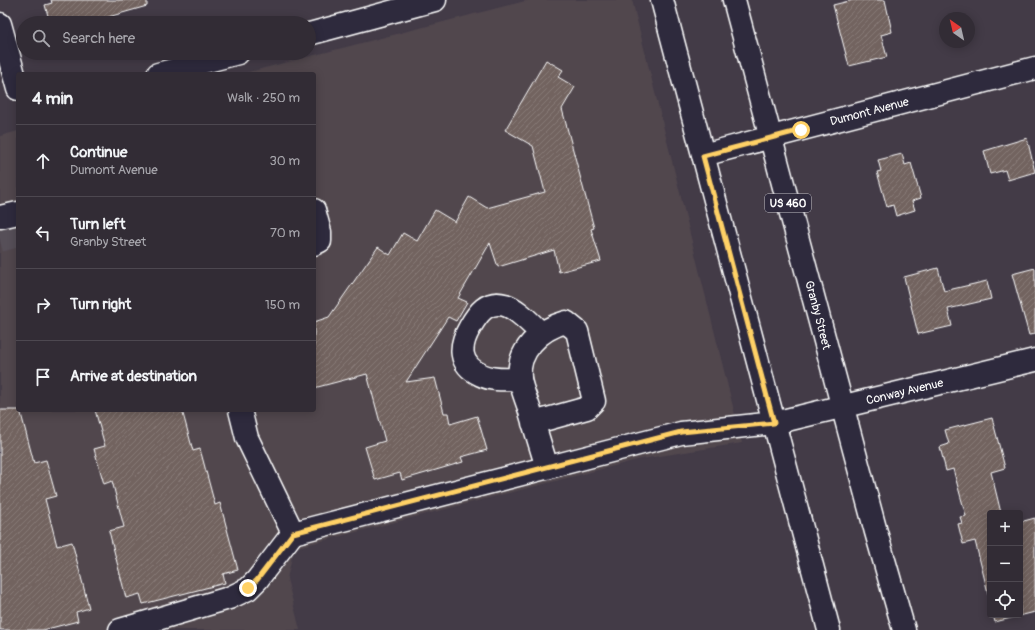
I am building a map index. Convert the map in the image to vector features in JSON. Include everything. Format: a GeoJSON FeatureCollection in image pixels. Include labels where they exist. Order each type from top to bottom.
{"type":"FeatureCollection","features":[{"type":"Feature","properties":{"kind":"main road"},"geometry":{"type":"LineString","coordinates":[[316,32],[435,0]]}},
{"type":"Feature","properties":{"kind":"main road"},"geometry":{"type":"LineString","coordinates":[[662,0],[829,630]]}},
{"type":"Feature","properties":{"kind":"main road","name":"Granby Street"},"geometry":{"type":"LineString","coordinates":[[734,0],[842,407],[904,630]]}},
{"type":"Feature","properties":{"kind":"main road"},"geometry":{"type":"LineString","coordinates":[[0,24],[16,82]]}},
{"type":"Feature","properties":{"kind":"main road"},"geometry":{"type":"LineString","coordinates":[[166,72],[211,60]]}},
{"type":"Feature","properties":{"kind":"main road","name":"Dumont Avenue"},"geometry":{"type":"LineString","coordinates":[[703,156],[1035,68]]}},
{"type":"Feature","properties":{"kind":"main road"},"geometry":{"type":"LineString","coordinates":[[0,217],[16,213]]}},
{"type":"Feature","properties":{"kind":"main road"},"geometry":{"type":"LineString","coordinates":[[316,217],[320,232],[320,241],[316,243]]}},
{"type":"Feature","properties":{"kind":"main road"},"geometry":{"type":"LineString","coordinates":[[520,379],[494,379],[481,375],[463,358],[462,347],[464,338],[479,312],[491,304],[506,305],[541,333]]}},
{"type":"Feature","properties":{"kind":"main road"},"geometry":{"type":"LineString","coordinates":[[534,423],[587,408],[594,401],[577,331],[566,322],[557,324],[541,333],[527,347],[521,363],[520,379],[547,468]]}},
{"type":"Feature","properties":{"kind":"main road","name":"Conway Avenue"},"geometry":{"type":"LineString","coordinates":[[293,533],[681,432],[774,423],[1035,360]]}},
{"type":"Feature","properties":{"kind":"main road"},"geometry":{"type":"LineString","coordinates":[[120,630],[230,598],[248,588],[257,580],[293,533],[247,438],[240,412]]}},
{"type":"Feature","properties":{"kind":"shaded area"},"geometry":{"type":"Polygon","coordinates":[[[529,0],[632,0],[742,443],[641,459],[294,548],[287,579],[300,630],[0,630],[0,136],[16,132],[16,412],[316,412],[316,72],[249,72],[295,60],[316,60],[316,55],[529,0]]]}},
{"type":"Feature","properties":{"kind":"building"},"geometry":{"type":"Polygon","coordinates":[[[51,0],[147,0],[147,6],[112,16],[48,16],[45,5],[52,3],[51,0]]]}},
{"type":"Feature","properties":{"kind":"building"},"geometry":{"type":"Polygon","coordinates":[[[853,0],[885,0],[892,32],[881,35],[887,57],[849,66],[833,5],[853,0]]]}},
{"type":"Feature","properties":{"kind":"building"},"geometry":{"type":"Polygon","coordinates":[[[546,60],[563,70],[558,77],[575,87],[562,109],[594,228],[591,229],[601,261],[559,272],[554,250],[498,267],[490,243],[458,298],[467,302],[456,321],[448,317],[406,382],[435,378],[444,413],[448,413],[450,424],[477,416],[487,450],[461,457],[463,462],[402,480],[400,473],[375,480],[365,447],[385,441],[367,374],[316,387],[316,321],[329,317],[378,247],[390,255],[403,233],[417,241],[435,210],[455,222],[469,197],[487,208],[545,192],[533,146],[505,130],[546,60]]]}},
{"type":"Feature","properties":{"kind":"building"},"geometry":{"type":"Polygon","coordinates":[[[1027,138],[1035,172],[1008,180],[1005,170],[990,174],[984,151],[1027,138]]]}},
{"type":"Feature","properties":{"kind":"building"},"geometry":{"type":"Polygon","coordinates":[[[902,154],[905,165],[911,163],[921,198],[912,201],[915,210],[896,216],[893,205],[887,207],[877,172],[881,171],[878,160],[902,154]]]}},
{"type":"Feature","properties":{"kind":"building"},"geometry":{"type":"Polygon","coordinates":[[[938,268],[944,291],[987,281],[991,299],[948,309],[952,326],[918,334],[904,277],[938,268]]]}},
{"type":"Feature","properties":{"kind":"building"},"geometry":{"type":"Polygon","coordinates":[[[1035,268],[1035,334],[1029,335],[1012,274],[1035,268]]]}},
{"type":"Feature","properties":{"kind":"building"},"geometry":{"type":"Polygon","coordinates":[[[0,410],[16,410],[16,412],[21,412],[34,463],[46,460],[56,496],[45,499],[57,546],[72,542],[89,608],[76,612],[78,621],[43,630],[0,630],[0,410]]]}},
{"type":"Feature","properties":{"kind":"building"},"geometry":{"type":"Polygon","coordinates":[[[96,412],[183,412],[193,451],[200,449],[215,505],[220,503],[238,570],[223,574],[225,583],[143,604],[140,594],[126,598],[109,531],[124,527],[112,481],[104,484],[94,449],[105,446],[96,412]]]}},
{"type":"Feature","properties":{"kind":"building"},"geometry":{"type":"Polygon","coordinates":[[[992,418],[1005,468],[991,472],[1000,510],[987,510],[987,589],[975,541],[963,544],[958,524],[962,523],[960,517],[966,516],[953,469],[946,471],[940,447],[949,444],[945,430],[992,418]]]}},
{"type":"Feature","properties":{"kind":"building"},"geometry":{"type":"Polygon","coordinates":[[[1035,518],[1035,612],[1023,615],[1023,546],[1023,521],[1035,518]]]}},
{"type":"Feature","properties":{"kind":"building"},"geometry":{"type":"Polygon","coordinates":[[[994,618],[1011,618],[995,622],[994,618]]]}},
{"type":"Feature","properties":{"kind":"tunnel"},"geometry":{"type":"LineString","coordinates":[[0,241],[16,237]]}},
{"type":"Feature","properties":{"kind":"route"},"geometry":{"type":"LineString","coordinates":[[248,588],[257,580],[293,533],[681,432],[774,423],[703,156],[801,130]]}}]}
